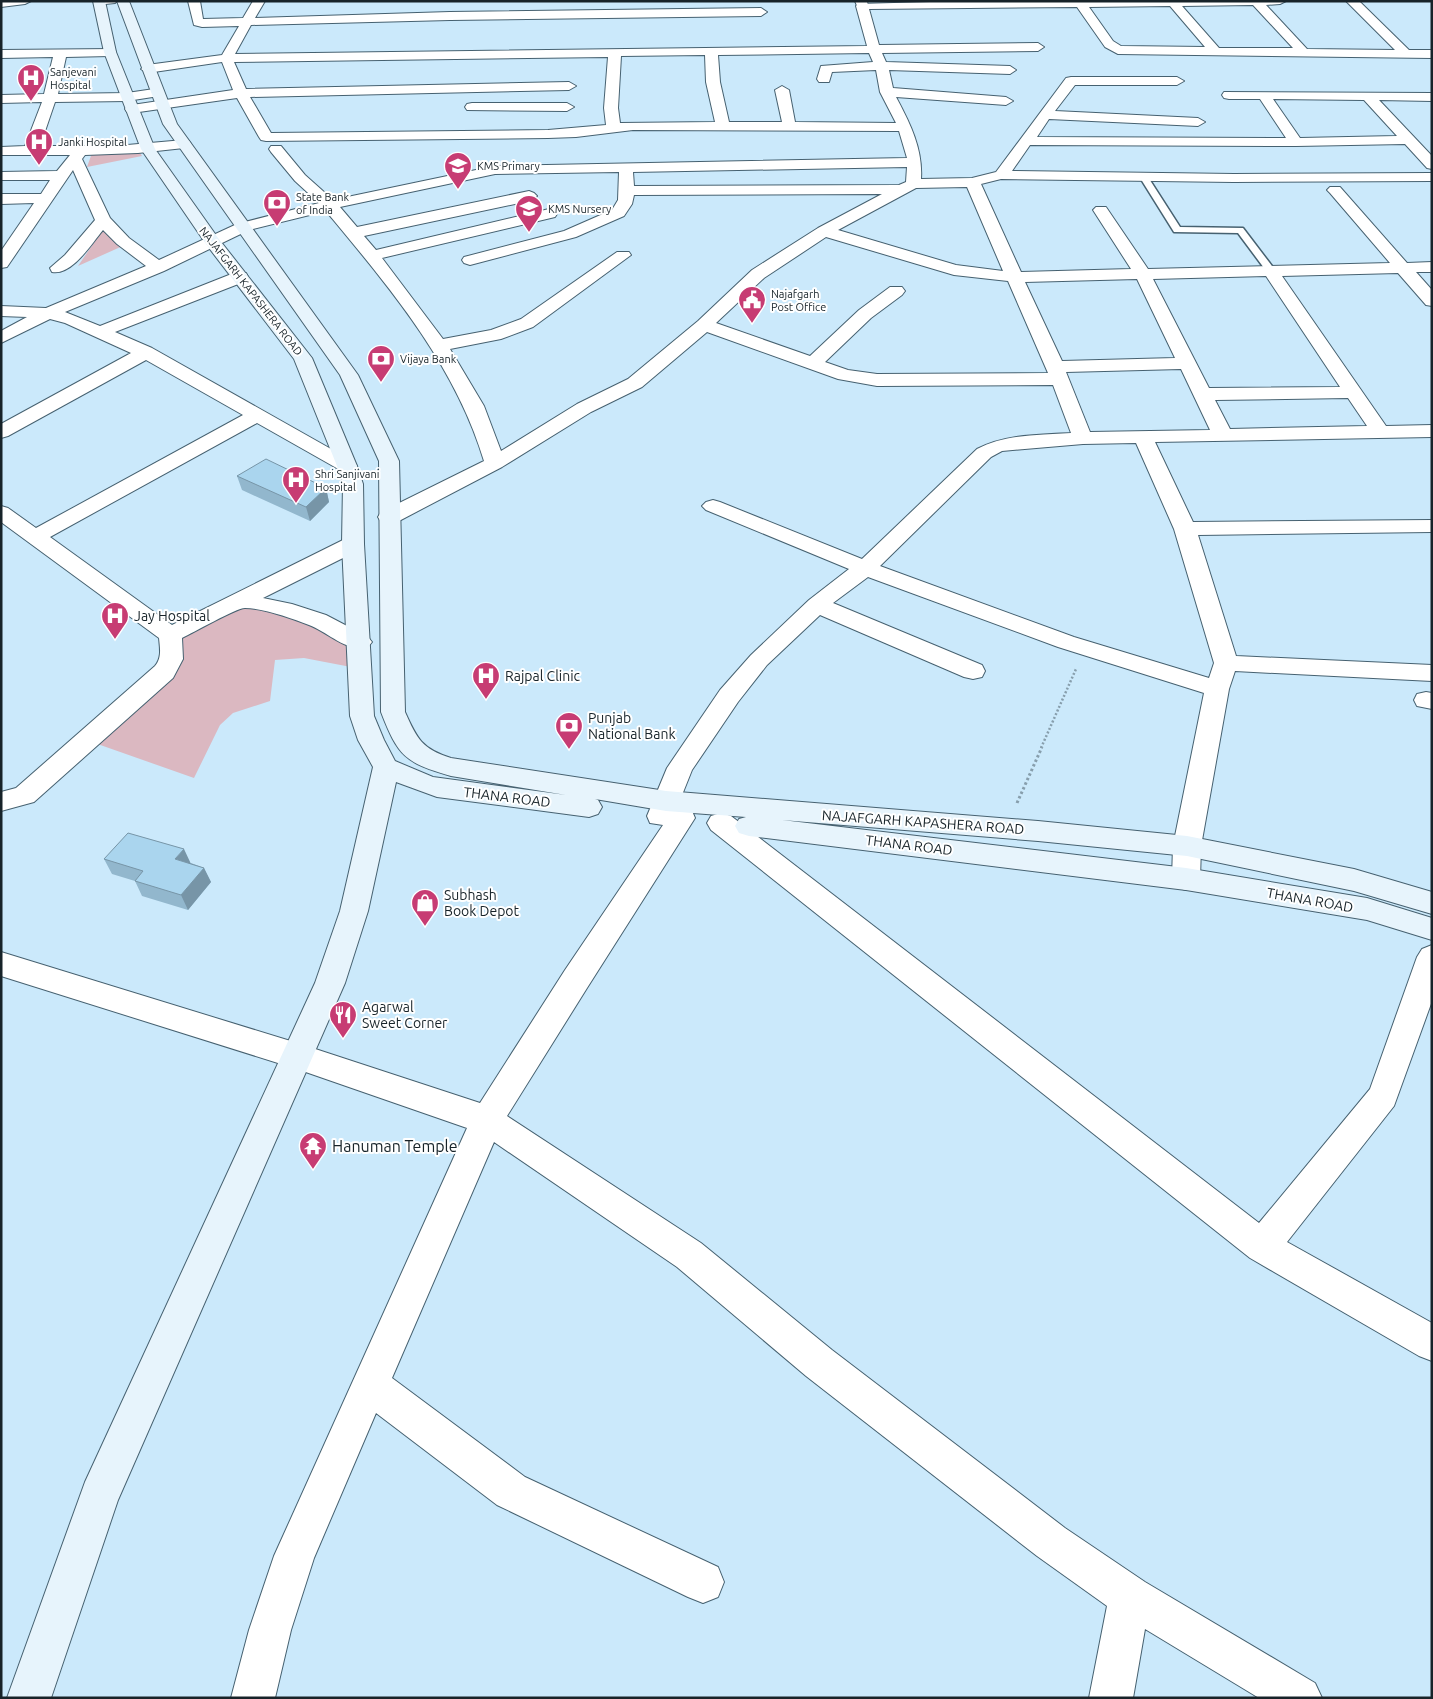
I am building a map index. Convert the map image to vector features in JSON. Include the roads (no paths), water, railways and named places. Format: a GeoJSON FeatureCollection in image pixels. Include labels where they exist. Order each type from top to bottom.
{"type":"FeatureCollection","features":[{"type":"Feature","properties":{"kind":"main road"},"geometry":{"type":"LineString","coordinates":[[29,1698],[98,1496],[330,983],[400,759],[400,730],[393,712],[389,461],[350,375],[170,124],[147,69],[123,1]]}},
{"type":"Feature","properties":{"kind":"main road","name":"NAJAFGARH KAPASHERA ROAD"},"geometry":{"type":"LineString","coordinates":[[103,2],[109,48],[148,149],[212,241],[303,358],[347,466],[353,484],[353,544],[360,642],[362,716],[371,740],[400,759]]}},
{"type":"Feature","properties":{"kind":"main road","name":"THANA ROAD"},"geometry":{"type":"LineString","coordinates":[[400,759],[424,784],[437,788],[669,812],[721,823],[1186,879],[1367,910],[1432,929]]}},
{"type":"Feature","properties":{"kind":"main road","name":"NAJAFGARH KAPASHERA ROAD"},"geometry":{"type":"LineString","coordinates":[[669,812],[1006,828],[1187,846],[1354,880],[1432,903]]}},
{"type":"Feature","properties":{"kind":"street"},"geometry":{"type":"LineString","coordinates":[[1,4],[24,1]]}},
{"type":"Feature","properties":{"kind":"street"},"geometry":{"type":"LineString","coordinates":[[194,1],[200,23],[759,7],[768,49]]}},
{"type":"Feature","properties":{"kind":"street"},"geometry":{"type":"LineString","coordinates":[[226,58],[259,1]]}},
{"type":"Feature","properties":{"kind":"street"},"geometry":{"type":"LineString","coordinates":[[389,517],[495,463],[584,408],[635,383],[704,325],[758,274],[824,231],[909,187],[915,162],[904,127],[887,92],[882,66],[874,49],[861,4],[1280,1]]}},
{"type":"Feature","properties":{"kind":"street"},"geometry":{"type":"LineString","coordinates":[[1352,1],[1406,54]]}},
{"type":"Feature","properties":{"kind":"street"},"geometry":{"type":"LineString","coordinates":[[1172,2],[1216,52]]}},
{"type":"Feature","properties":{"kind":"street"},"geometry":{"type":"LineString","coordinates":[[1257,2],[1272,16],[1282,30],[1304,53]]}},
{"type":"Feature","properties":{"kind":"street"},"geometry":{"type":"LineString","coordinates":[[985,3],[996,19]]}},
{"type":"Feature","properties":{"kind":"street"},"geometry":{"type":"LineString","coordinates":[[1080,3],[1112,48],[1129,51],[1432,54]]}},
{"type":"Feature","properties":{"kind":"street"},"geometry":{"type":"LineString","coordinates":[[331,56],[349,19]]}},
{"type":"Feature","properties":{"kind":"street"},"geometry":{"type":"LineString","coordinates":[[1005,33],[1014,47]]}},
{"type":"Feature","properties":{"kind":"street"},"geometry":{"type":"LineString","coordinates":[[11,41],[109,48]]}},
{"type":"Feature","properties":{"kind":"street"},"geometry":{"type":"LineString","coordinates":[[147,69],[226,58],[768,49],[1038,47]]}},
{"type":"Feature","properties":{"kind":"street"},"geometry":{"type":"LineString","coordinates":[[1,54],[60,53],[109,48]]}},
{"type":"Feature","properties":{"kind":"street"},"geometry":{"type":"LineString","coordinates":[[711,50],[713,82],[723,126]]}},
{"type":"Feature","properties":{"kind":"street"},"geometry":{"type":"LineString","coordinates":[[566,133],[571,52]]}},
{"type":"Feature","properties":{"kind":"street"},"geometry":{"type":"LineString","coordinates":[[613,127],[611,108],[615,52]]}},
{"type":"Feature","properties":{"kind":"street"},"geometry":{"type":"LineString","coordinates":[[1162,52],[1198,122],[1236,178]]}},
{"type":"Feature","properties":{"kind":"street"},"geometry":{"type":"LineString","coordinates":[[31,150],[50,98],[60,53]]}},
{"type":"Feature","properties":{"kind":"street"},"geometry":{"type":"LineString","coordinates":[[403,90],[411,55]]}},
{"type":"Feature","properties":{"kind":"street"},"geometry":{"type":"LineString","coordinates":[[226,58],[242,93],[258,111],[266,137],[566,133],[613,127],[904,127]]}},
{"type":"Feature","properties":{"kind":"street"},"geometry":{"type":"LineString","coordinates":[[824,80],[828,68],[882,66],[1010,70]]}},
{"type":"Feature","properties":{"kind":"street"},"geometry":{"type":"LineString","coordinates":[[36,81],[54,80]]}},
{"type":"Feature","properties":{"kind":"street"},"geometry":{"type":"LineString","coordinates":[[1000,175],[1071,81],[1177,81]]}},
{"type":"Feature","properties":{"kind":"street"},"geometry":{"type":"LineString","coordinates":[[1,99],[50,98],[130,103],[242,93],[569,86]]}},
{"type":"Feature","properties":{"kind":"street"},"geometry":{"type":"LineString","coordinates":[[782,90],[789,126]]}},
{"type":"Feature","properties":{"kind":"street"},"geometry":{"type":"LineString","coordinates":[[887,92],[1006,101]]}},
{"type":"Feature","properties":{"kind":"street"},"geometry":{"type":"LineString","coordinates":[[1229,95],[1432,98]]}},
{"type":"Feature","properties":{"kind":"street"},"geometry":{"type":"LineString","coordinates":[[1264,96],[1296,142]]}},
{"type":"Feature","properties":{"kind":"street"},"geometry":{"type":"LineString","coordinates":[[1369,98],[1432,164]]}},
{"type":"Feature","properties":{"kind":"street"},"geometry":{"type":"LineString","coordinates":[[461,107],[567,107]]}},
{"type":"Feature","properties":{"kind":"street"},"geometry":{"type":"LineString","coordinates":[[27,114],[44,113]]}},
{"type":"Feature","properties":{"kind":"street"},"geometry":{"type":"LineString","coordinates":[[1044,115],[1198,122]]}},
{"type":"Feature","properties":{"kind":"street"},"geometry":{"type":"LineString","coordinates":[[1025,141],[1296,142],[1405,137],[1422,134]]}},
{"type":"Feature","properties":{"kind":"street"},"geometry":{"type":"LineString","coordinates":[[1,151],[31,150],[78,155],[184,144]]}},
{"type":"Feature","properties":{"kind":"street"},"geometry":{"type":"LineString","coordinates":[[276,150],[300,178],[330,205],[353,232],[440,345],[488,434],[495,463]]}},
{"type":"Feature","properties":{"kind":"street"},"geometry":{"type":"LineString","coordinates":[[4,255],[26,228],[61,175],[78,155]]}},
{"type":"Feature","properties":{"kind":"street"},"geometry":{"type":"LineString","coordinates":[[78,155],[103,220],[123,241],[158,267]]}},
{"type":"Feature","properties":{"kind":"street"},"geometry":{"type":"LineString","coordinates":[[1,338],[48,313],[158,267],[243,227],[330,205],[501,169],[915,162]]}},
{"type":"Feature","properties":{"kind":"street"},"geometry":{"type":"LineString","coordinates":[[470,260],[570,234],[618,213],[623,208],[626,191],[626,167]]}},
{"type":"Feature","properties":{"kind":"street"},"geometry":{"type":"LineString","coordinates":[[501,169],[570,234]]}},
{"type":"Feature","properties":{"kind":"street"},"geometry":{"type":"LineString","coordinates":[[1,176],[61,175]]}},
{"type":"Feature","properties":{"kind":"street"},"geometry":{"type":"LineString","coordinates":[[626,191],[909,187],[972,182],[1000,175],[1236,178],[1432,177]]}},
{"type":"Feature","properties":{"kind":"street"},"geometry":{"type":"LineString","coordinates":[[972,182],[1058,373],[1083,438]]}},
{"type":"Feature","properties":{"kind":"street"},"geometry":{"type":"LineString","coordinates":[[1335,190],[1432,301]]}},
{"type":"Feature","properties":{"kind":"street"},"geometry":{"type":"LineString","coordinates":[[353,232],[528,196]]}},
{"type":"Feature","properties":{"kind":"street"},"geometry":{"type":"LineString","coordinates":[[1,199],[46,198]]}},
{"type":"Feature","properties":{"kind":"street"},"geometry":{"type":"LineString","coordinates":[[1101,210],[1142,273],[1223,435]]}},
{"type":"Feature","properties":{"kind":"street"},"geometry":{"type":"LineString","coordinates":[[372,256],[549,214]]}},
{"type":"Feature","properties":{"kind":"street"},"geometry":{"type":"LineString","coordinates":[[58,268],[71,258],[103,220]]}},
{"type":"Feature","properties":{"kind":"street"},"geometry":{"type":"LineString","coordinates":[[9,228],[26,228]]}},
{"type":"Feature","properties":{"kind":"street"},"geometry":{"type":"LineString","coordinates":[[824,231],[954,270],[1014,277],[1432,267]]}},
{"type":"Feature","properties":{"kind":"street"},"geometry":{"type":"LineString","coordinates":[[440,345],[495,335],[527,323],[623,256]]}},
{"type":"Feature","properties":{"kind":"street"},"geometry":{"type":"LineString","coordinates":[[1270,270],[1380,432]]}},
{"type":"Feature","properties":{"kind":"street"},"geometry":{"type":"LineString","coordinates":[[100,332],[240,277]]}},
{"type":"Feature","properties":{"kind":"street"},"geometry":{"type":"LineString","coordinates":[[812,364],[865,314],[896,291]]}},
{"type":"Feature","properties":{"kind":"street"},"geometry":{"type":"LineString","coordinates":[[1,311],[48,313],[71,319],[146,352],[347,466]]}},
{"type":"Feature","properties":{"kind":"street"},"geometry":{"type":"LineString","coordinates":[[704,325],[812,364],[860,379],[877,380],[1058,373],[1188,364]]}},
{"type":"Feature","properties":{"kind":"street"},"geometry":{"type":"LineString","coordinates":[[1,432],[146,352]]}},
{"type":"Feature","properties":{"kind":"street"},"geometry":{"type":"LineString","coordinates":[[1203,394],[1354,392]]}},
{"type":"Feature","properties":{"kind":"street"},"geometry":{"type":"LineString","coordinates":[[35,537],[258,415]]}},
{"type":"Feature","properties":{"kind":"street"},"geometry":{"type":"LineString","coordinates":[[252,1698],[270,1630],[294,1556],[487,1120],[581,971],[669,812],[680,768],[729,696],[759,660],[817,605],[864,568],[984,454],[995,447],[1007,444],[1083,438],[1432,431]]}},
{"type":"Feature","properties":{"kind":"street"},"geometry":{"type":"LineString","coordinates":[[1143,437],[1184,529],[1226,663],[1217,689],[1187,846],[1186,879]]}},
{"type":"Feature","properties":{"kind":"street"},"geometry":{"type":"LineString","coordinates":[[713,506],[864,568],[1085,648],[1217,689]]}},
{"type":"Feature","properties":{"kind":"street"},"geometry":{"type":"LineString","coordinates":[[1,512],[170,635],[173,656],[171,664],[164,672],[25,795],[1,802]]}},
{"type":"Feature","properties":{"kind":"street"},"geometry":{"type":"LineString","coordinates":[[1184,529],[1432,526]]}},
{"type":"Feature","properties":{"kind":"street"},"geometry":{"type":"LineString","coordinates":[[170,635],[353,544]]}},
{"type":"Feature","properties":{"kind":"street"},"geometry":{"type":"LineString","coordinates":[[240,600],[284,609],[318,620],[360,642]]}},
{"type":"Feature","properties":{"kind":"street"},"geometry":{"type":"LineString","coordinates":[[817,605],[973,671]]}},
{"type":"Feature","properties":{"kind":"street"},"geometry":{"type":"LineString","coordinates":[[1226,663],[1432,673]]}},
{"type":"Feature","properties":{"kind":"street"},"geometry":{"type":"LineString","coordinates":[[721,823],[1262,1246],[1432,1343]]}},
{"type":"Feature","properties":{"kind":"street"},"geometry":{"type":"LineString","coordinates":[[1262,1246],[1383,1096],[1432,957]]}},
{"type":"Feature","properties":{"kind":"street"},"geometry":{"type":"LineString","coordinates":[[1,964],[297,1056],[487,1120],[689,1255],[850,1387],[1051,1542],[1130,1597],[1300,1698]]}},
{"type":"Feature","properties":{"kind":"street"},"geometry":{"type":"LineString","coordinates":[[370,1385],[511,1490],[703,1582]]}},
{"type":"Feature","properties":{"kind":"street"},"geometry":{"type":"LineString","coordinates":[[1111,1698],[1130,1597]]}},
{"type":"Feature","properties":{"kind":"lane"},"geometry":{"type":"LineString","coordinates":[[1143,176],[1177,230],[1240,230],[1270,270]]}},
{"type":"Feature","properties":{"kind":"place","name":"Sanjevani Hospital"},"geometry":{"type":"Point","coordinates":[31,102]}},
{"type":"Feature","properties":{"kind":"place","name":"Janki Hospital"},"geometry":{"type":"Point","coordinates":[39,166]}},
{"type":"Feature","properties":{"kind":"place","name":"KMS Primary"},"geometry":{"type":"Point","coordinates":[458,190]}},
{"type":"Feature","properties":{"kind":"place","name":"State Bank of India"},"geometry":{"type":"Point","coordinates":[277,227]}},
{"type":"Feature","properties":{"kind":"place","name":"KMS Nursery"},"geometry":{"type":"Point","coordinates":[529,233]}},
{"type":"Feature","properties":{"kind":"place","name":"Najafgarh Post Office"},"geometry":{"type":"Point","coordinates":[752,324]}},
{"type":"Feature","properties":{"kind":"place","name":"Vijaya Bank"},"geometry":{"type":"Point","coordinates":[381,383]}},
{"type":"Feature","properties":{"kind":"place","name":"Shri Sanjivani Hospital"},"geometry":{"type":"Point","coordinates":[296,504]}},
{"type":"Feature","properties":{"kind":"place","name":"Jay Hospital"},"geometry":{"type":"Point","coordinates":[115,640]}},
{"type":"Feature","properties":{"kind":"place","name":"Rajpal Clinic"},"geometry":{"type":"Point","coordinates":[486,700]}},
{"type":"Feature","properties":{"kind":"place","name":"Punjab National Bank"},"geometry":{"type":"Point","coordinates":[569,750]}},
{"type":"Feature","properties":{"kind":"place","name":"Subhash Book Depot"},"geometry":{"type":"Point","coordinates":[425,927]}},
{"type":"Feature","properties":{"kind":"place","name":"Agarwal Sweet Corner"},"geometry":{"type":"Point","coordinates":[343,1039]}},
{"type":"Feature","properties":{"kind":"place","name":"Hanuman Temple"},"geometry":{"type":"Point","coordinates":[313,1170]}}]}
